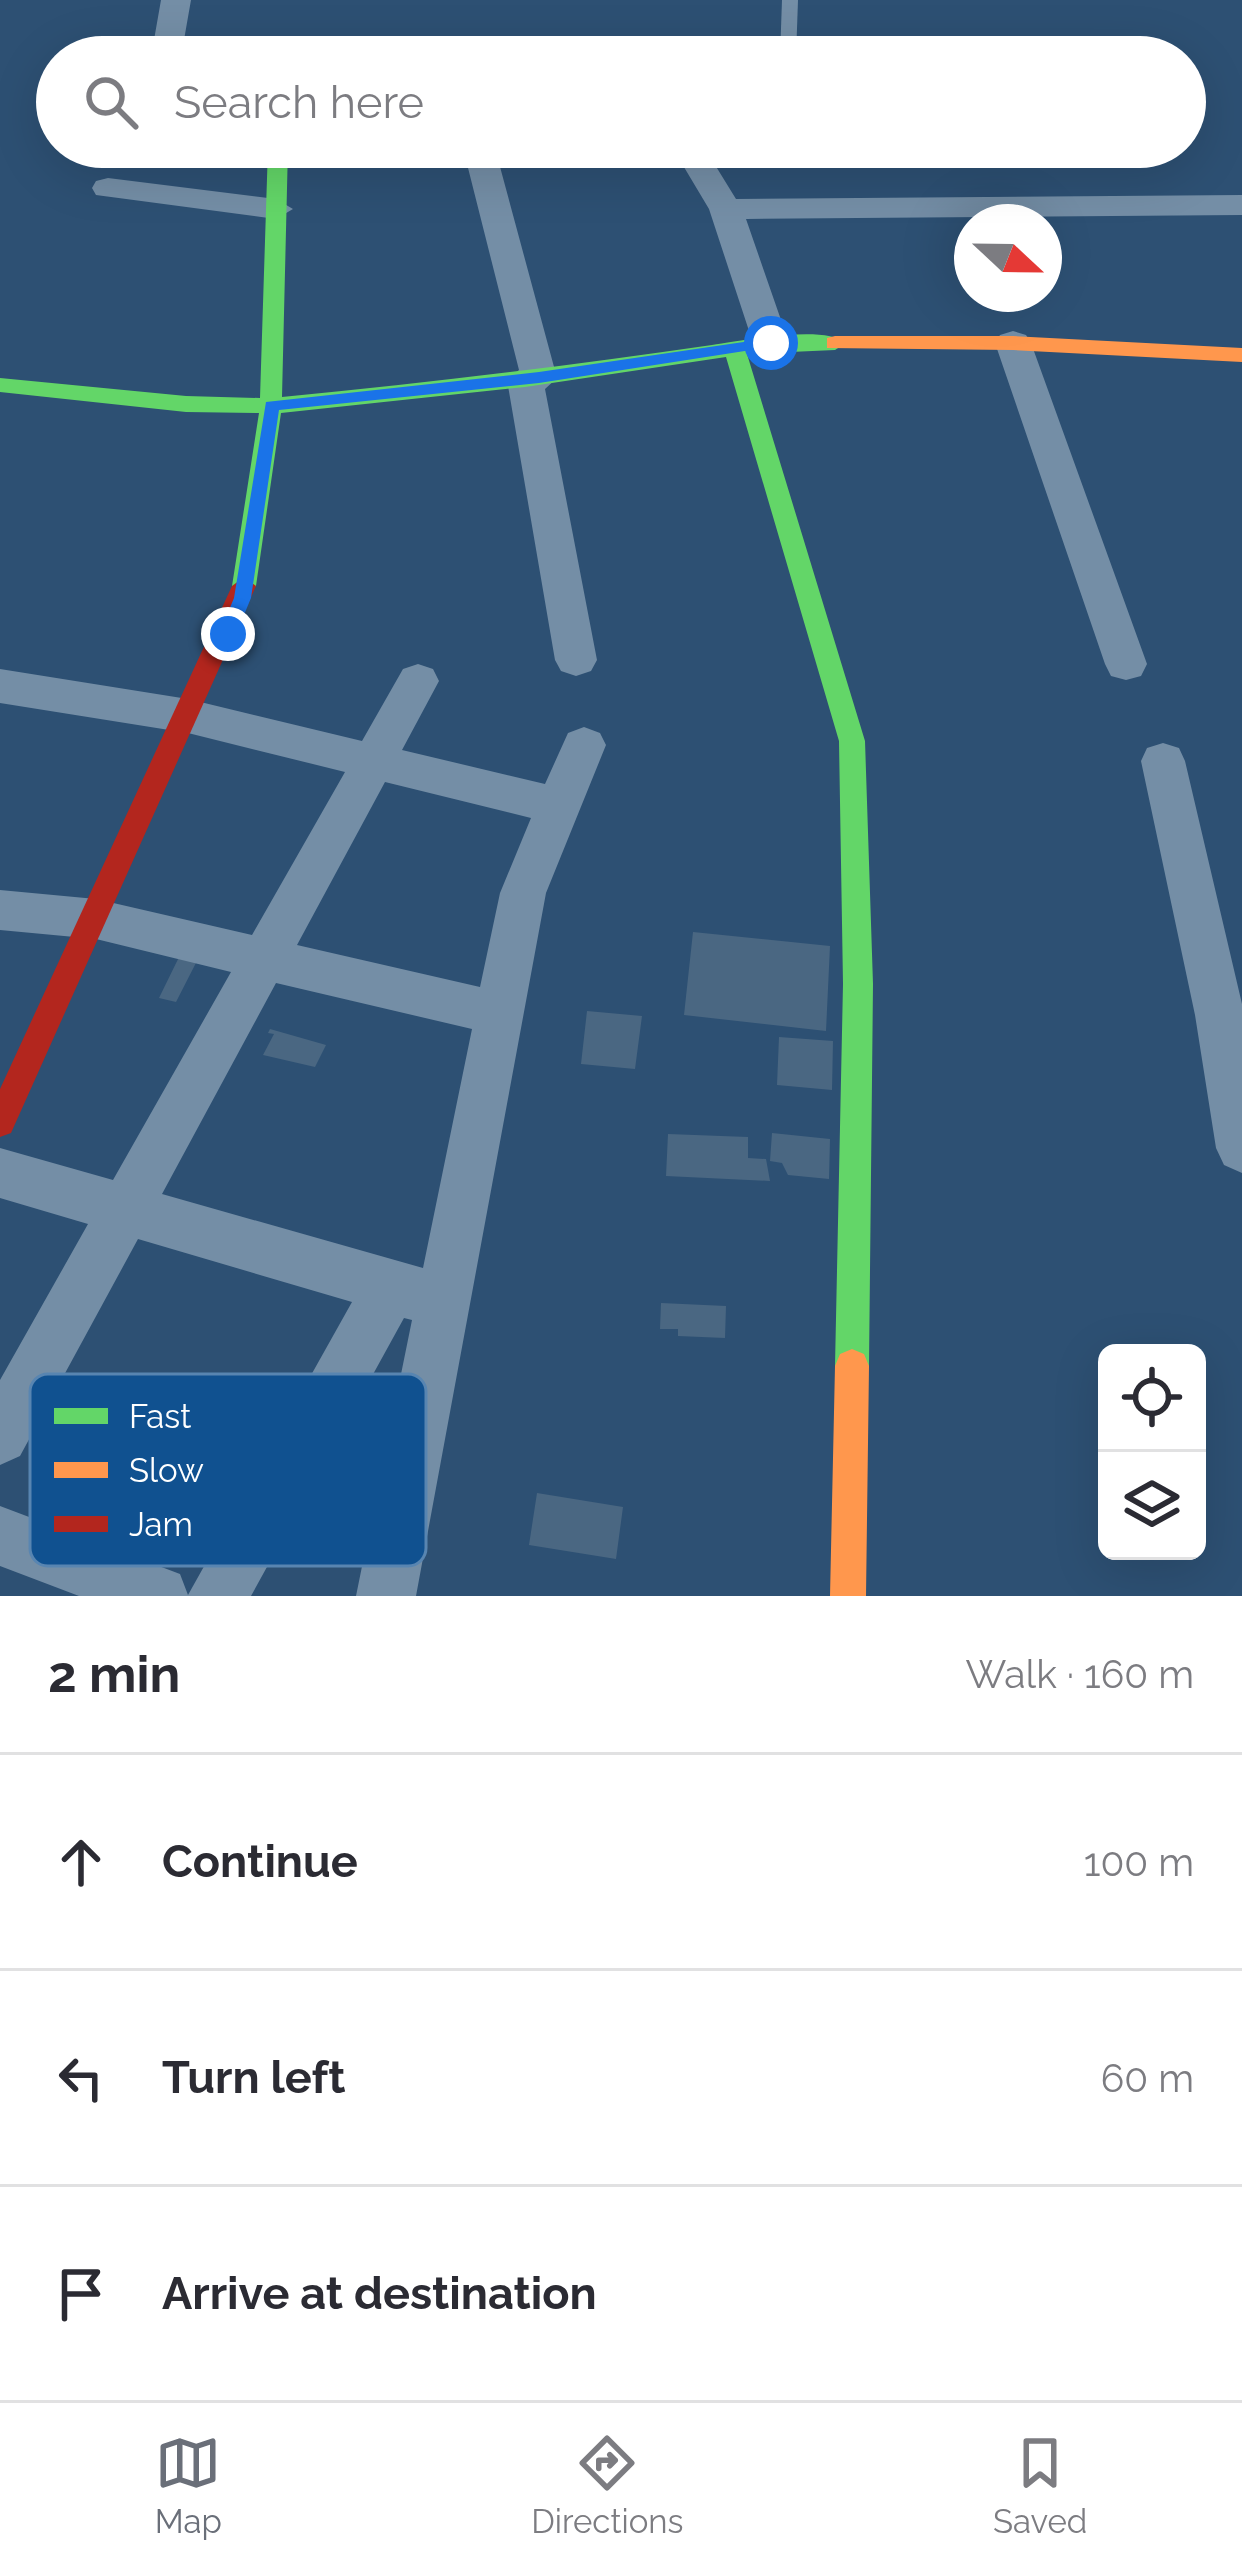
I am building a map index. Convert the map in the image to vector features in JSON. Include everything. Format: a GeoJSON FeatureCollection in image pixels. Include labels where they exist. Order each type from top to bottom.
{"type":"FeatureCollection","features":[{"type":"Feature","properties":{"kind":"street"},"geometry":{"type":"LineString","coordinates":[[170,36],[176,0]]}},
{"type":"Feature","properties":{"kind":"street"},"geometry":{"type":"LineString","coordinates":[[0,1123],[242,598],[272,406],[277,168]]}},
{"type":"Feature","properties":{"kind":"street"},"geometry":{"type":"LineString","coordinates":[[484,168],[532,379],[576,660]]}},
{"type":"Feature","properties":{"kind":"street"},"geometry":{"type":"LineString","coordinates":[[701,168],[726,209],[771,343]]}},
{"type":"Feature","properties":{"kind":"street"},"geometry":{"type":"LineString","coordinates":[[107,188],[276,208]]}},
{"type":"Feature","properties":{"kind":"street"},"geometry":{"type":"LineString","coordinates":[[726,209],[1242,206]]}},
{"type":"Feature","properties":{"kind":"street"},"geometry":{"type":"LineString","coordinates":[[2,390],[272,406],[532,379],[771,343],[1013,343],[1242,355]]}},
{"type":"Feature","properties":{"kind":"street"},"geometry":{"type":"LineString","coordinates":[[1013,343],[1126,664]]}},
{"type":"Feature","properties":{"kind":"street"},"geometry":{"type":"LineString","coordinates":[[734,348],[852,741],[858,984],[848,1596]]}},
{"type":"Feature","properties":{"kind":"street"},"geometry":{"type":"LineString","coordinates":[[35,1374],[418,681]]}},
{"type":"Feature","properties":{"kind":"street"},"geometry":{"type":"LineString","coordinates":[[4,695],[188,716],[558,806]]}},
{"type":"Feature","properties":{"kind":"street"},"geometry":{"type":"LineString","coordinates":[[409,1374],[417,1294],[500,1014],[523,893],[584,745]]}},
{"type":"Feature","properties":{"kind":"street"},"geometry":{"type":"LineString","coordinates":[[1163,761],[1220,1015],[1242,1145]]}},
{"type":"Feature","properties":{"kind":"street"},"geometry":{"type":"LineString","coordinates":[[0,910],[96,919],[500,1014]]}},
{"type":"Feature","properties":{"kind":"street"},"geometry":{"type":"LineString","coordinates":[[0,1173],[417,1294]]}},
{"type":"Feature","properties":{"kind":"street"},"geometry":{"type":"LineString","coordinates":[[364,1374],[417,1294]]}},
{"type":"Feature","properties":{"kind":"street"},"geometry":{"type":"LineString","coordinates":[[0,1436],[30,1383]]}},
{"type":"Feature","properties":{"kind":"street"},"geometry":{"type":"LineString","coordinates":[[0,1535],[30,1547]]}},
{"type":"Feature","properties":{"kind":"street"},"geometry":{"type":"LineString","coordinates":[[80,1566],[158,1596]]}},
{"type":"Feature","properties":{"kind":"street"},"geometry":{"type":"LineString","coordinates":[[218,1596],[238,1566]]}},
{"type":"Feature","properties":{"kind":"street"},"geometry":{"type":"LineString","coordinates":[[386,1596],[389,1566]]}},
{"type":"Feature","properties":{"kind":"lane"},"geometry":{"type":"LineString","coordinates":[[789,36],[790,0]]}},
{"type":"Feature","properties":{"kind":"building"},"geometry":{"type":"Polygon","coordinates":[[[693,932],[830,946],[826,1031],[684,1015],[693,932]]]}},
{"type":"Feature","properties":{"kind":"building"},"geometry":{"type":"Polygon","coordinates":[[[181,953],[199,957],[176,1002],[159,998],[181,953]]]}},
{"type":"Feature","properties":{"kind":"building"},"geometry":{"type":"Polygon","coordinates":[[[587,1011],[642,1016],[635,1069],[581,1064],[587,1011]]]}},
{"type":"Feature","properties":{"kind":"building"},"geometry":{"type":"Polygon","coordinates":[[[270,1029],[326,1045],[315,1067],[263,1055],[274,1034],[268,1033],[270,1029]]]}},
{"type":"Feature","properties":{"kind":"building"},"geometry":{"type":"Polygon","coordinates":[[[779,1037],[833,1041],[832,1090],[777,1085],[779,1037]]]}},
{"type":"Feature","properties":{"kind":"building"},"geometry":{"type":"Polygon","coordinates":[[[772,1133],[830,1139],[829,1179],[788,1175],[782,1163],[770,1161],[772,1133]]]}},
{"type":"Feature","properties":{"kind":"building"},"geometry":{"type":"Polygon","coordinates":[[[668,1134],[748,1137],[748,1158],[766,1159],[770,1181],[666,1176],[668,1134]]]}},
{"type":"Feature","properties":{"kind":"building"},"geometry":{"type":"Polygon","coordinates":[[[661,1303],[726,1306],[725,1338],[678,1336],[678,1329],[660,1329],[661,1303]]]}},
{"type":"Feature","properties":{"kind":"building"},"geometry":{"type":"Polygon","coordinates":[[[537,1493],[623,1507],[616,1559],[529,1545],[537,1493]]]}},
{"type":"Feature","properties":{"kind":"traffic: fast"},"geometry":{"type":"LineString","coordinates":[[244,586],[271,406],[277,168]]}},
{"type":"Feature","properties":{"kind":"traffic: fast"},"geometry":{"type":"LineString","coordinates":[[0,385],[186,404],[271,406],[525,380],[771,343],[835,343]]}},
{"type":"Feature","properties":{"kind":"traffic: fast"},"geometry":{"type":"LineString","coordinates":[[734,348],[852,741],[858,984],[852,1366]]}},
{"type":"Feature","properties":{"kind":"traffic: slow"},"geometry":{"type":"LineString","coordinates":[[835,343],[1013,343],[1242,355]]}},
{"type":"Feature","properties":{"kind":"traffic: slow"},"geometry":{"type":"LineString","coordinates":[[848,1596],[852,1366]]}},
{"type":"Feature","properties":{"kind":"traffic: jam"},"geometry":{"type":"LineString","coordinates":[[0,1123],[244,586]]}},
{"type":"Feature","properties":{"kind":"route"},"geometry":{"type":"LineString","coordinates":[[228,634],[242,598],[272,406],[539,378],[771,343]]}}]}
